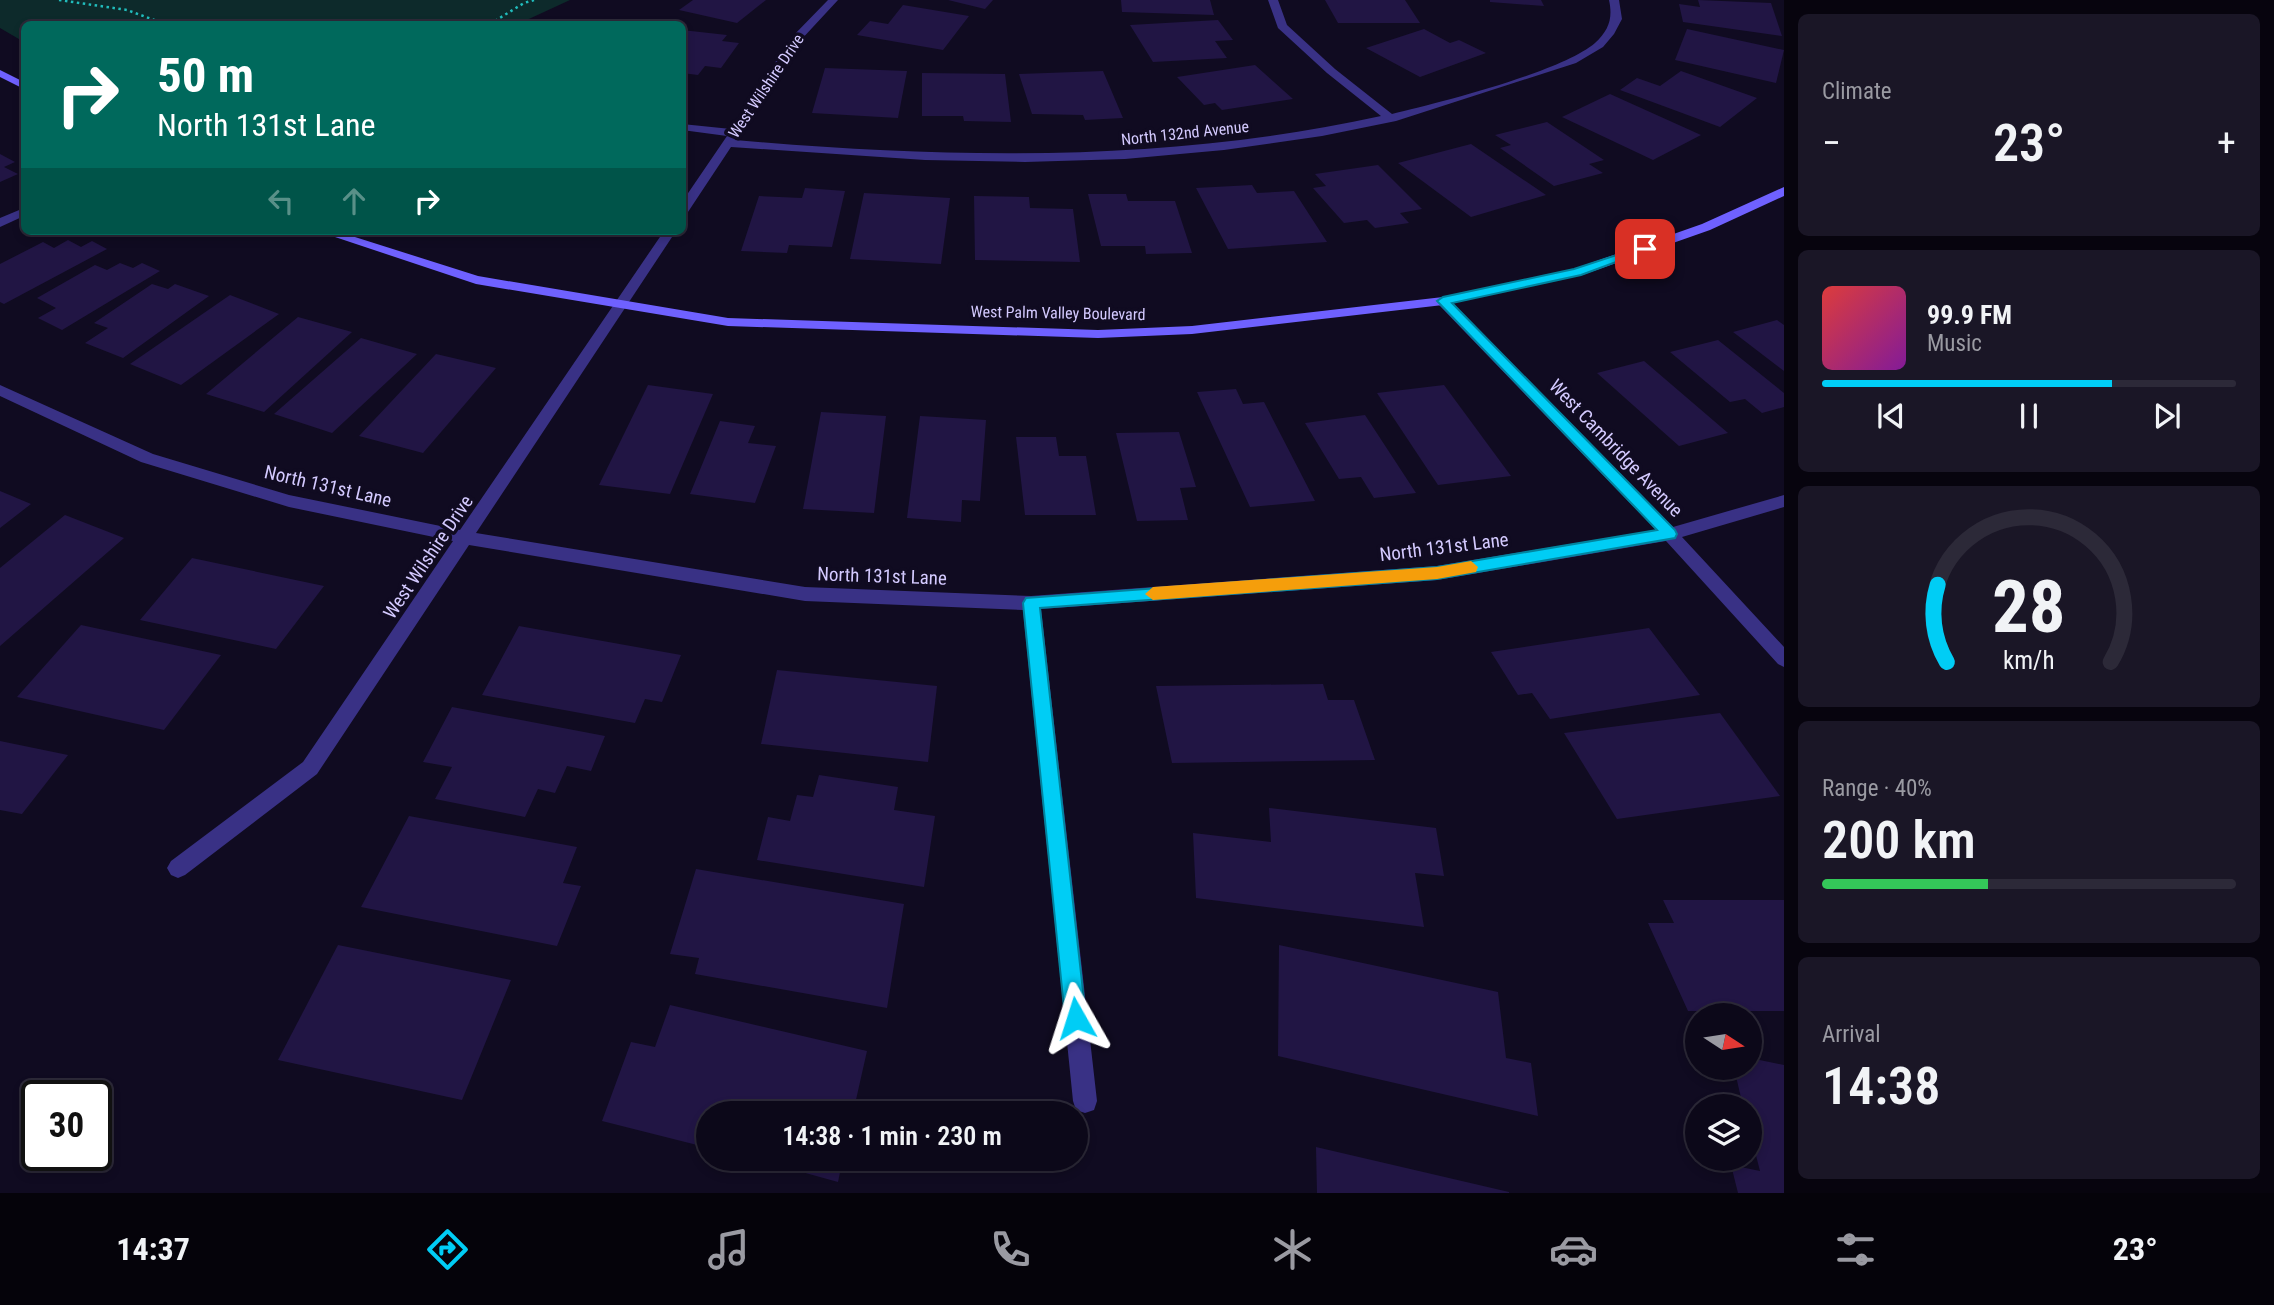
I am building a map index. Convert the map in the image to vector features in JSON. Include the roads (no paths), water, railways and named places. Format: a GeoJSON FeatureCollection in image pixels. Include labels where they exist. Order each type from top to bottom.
{"type":"FeatureCollection","features":[{"type":"Feature","properties":{"kind":"street","name":"West Wilshire Drive"},"geometry":{"type":"LineString","coordinates":[[686,206],[796,39],[833,0]]}},
{"type":"Feature","properties":{"kind":"street"},"geometry":{"type":"LineString","coordinates":[[1273,0],[1282,26],[1331,71],[1392,119]]}},
{"type":"Feature","properties":{"kind":"street","name":"North 132nd Avenue"},"geometry":{"type":"LineString","coordinates":[[686,128],[730,139],[809,151],[946,158],[1088,158],[1168,152],[1287,137],[1392,119],[1491,90],[1563,65],[1595,48],[1617,19],[1614,0]]}},
{"type":"Feature","properties":{"kind":"street"},"geometry":{"type":"LineString","coordinates":[[0,73],[21,84]]}},
{"type":"Feature","properties":{"kind":"street","name":"West Palm Valley Boulevard"},"geometry":{"type":"LineString","coordinates":[[335,235],[476,280],[728,322],[1098,334],[1229,326],[1443,301],[1577,272],[1706,227],[1784,191]]}},
{"type":"Feature","properties":{"kind":"street"},"geometry":{"type":"LineString","coordinates":[[0,223],[21,213]]}},
{"type":"Feature","properties":{"kind":"street","name":"West Wilshire Drive"},"geometry":{"type":"LineString","coordinates":[[178,869],[310,768],[667,235]]}},
{"type":"Feature","properties":{"kind":"street","name":"West Cambridge Avenue"},"geometry":{"type":"LineString","coordinates":[[1443,301],[1670,534],[1784,659]]}},
{"type":"Feature","properties":{"kind":"street","name":"North 131st Lane"},"geometry":{"type":"LineString","coordinates":[[0,390],[147,458],[289,501],[466,538],[805,594],[1031,603],[1437,573],[1670,534],[1784,501]]}},
{"type":"Feature","properties":{"kind":"street"},"geometry":{"type":"LineString","coordinates":[[1031,603],[1085,1101]]}}]}
